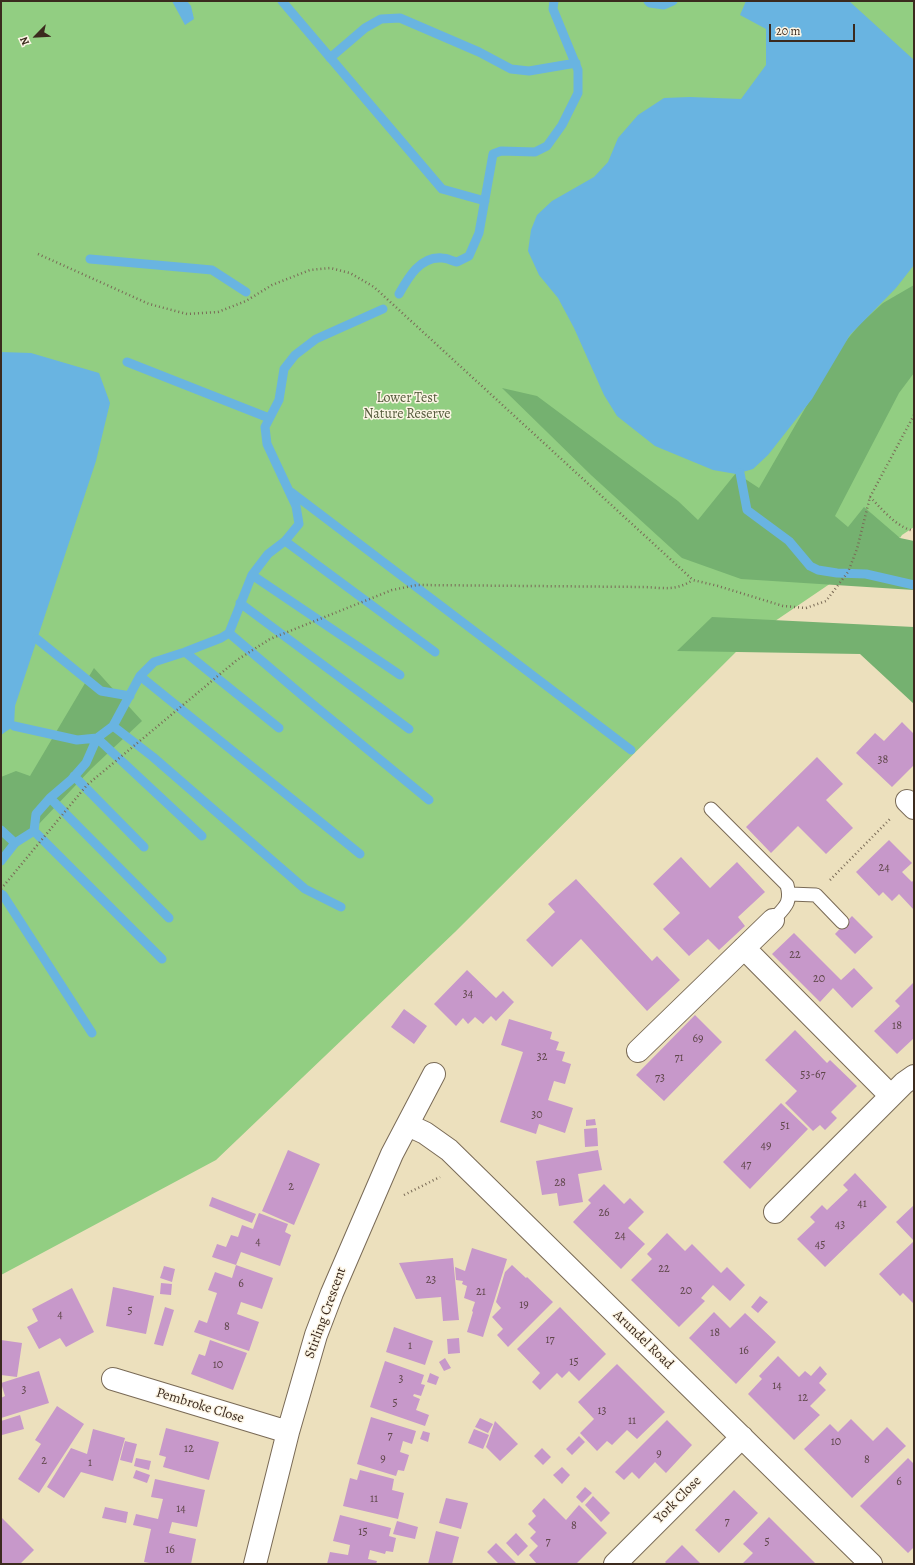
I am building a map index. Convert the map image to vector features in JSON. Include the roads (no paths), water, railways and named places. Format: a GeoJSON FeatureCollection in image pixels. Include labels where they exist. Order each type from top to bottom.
{"type":"FeatureCollection","features":[{"type":"Feature","properties":{"kind":"street"},"geometry":{"type":"LineString","coordinates":[[638,1051],[773,920]]}},
{"type":"Feature","properties":{"kind":"street"},"geometry":{"type":"LineString","coordinates":[[744,948],[891,1096]]}},
{"type":"Feature","properties":{"kind":"street","name":"Stirling Crescent"},"geometry":{"type":"LineString","coordinates":[[254,1564],[288,1432],[316,1335],[332,1293],[392,1154],[434,1074]]}},
{"type":"Feature","properties":{"kind":"street"},"geometry":{"type":"LineString","coordinates":[[775,1212],[904,1083],[914,1076]]}},
{"type":"Feature","properties":{"kind":"street","name":"Arundel Road"},"geometry":{"type":"LineString","coordinates":[[408,1125],[425,1133],[449,1150],[871,1564]]}},
{"type":"Feature","properties":{"kind":"street","name":"Pembroke Close"},"geometry":{"type":"LineString","coordinates":[[113,1380],[288,1432]]}},
{"type":"Feature","properties":{"kind":"street","name":"York Close"},"geometry":{"type":"LineString","coordinates":[[614,1564],[742,1437]]}},
{"type":"Feature","properties":{"kind":"lane"},"geometry":{"type":"LineString","coordinates":[[711,809],[782,878],[787,885],[790,900],[786,907],[773,920]]}},
{"type":"Feature","properties":{"kind":"lane"},"geometry":{"type":"LineString","coordinates":[[790,894],[816,895],[842,922]]}},
{"type":"Feature","properties":{"kind":"water"},"geometry":{"type":"Polygon","coordinates":[[[172,1],[187,1],[191,6],[194,19],[185,25],[172,1]]]}},
{"type":"Feature","properties":{"kind":"water"},"geometry":{"type":"Polygon","coordinates":[[[746,1],[849,1],[914,60],[914,265],[896,288],[850,335],[812,399],[768,455],[753,469],[736,474],[713,470],[655,446],[617,416],[604,395],[574,328],[558,298],[539,275],[528,251],[531,230],[537,215],[552,201],[594,177],[608,162],[618,138],[638,115],[664,98],[690,97],[741,99],[766,65],[766,29],[740,15],[746,1]]]}},
{"type":"Feature","properties":{"kind":"water"},"geometry":{"type":"Polygon","coordinates":[[[1,352],[31,353],[99,373],[110,403],[96,461],[15,706],[14,726],[1,735],[1,352]]]}},
{"type":"Feature","properties":{"kind":"waterway"},"geometry":{"type":"LineString","coordinates":[[282,1],[442,189],[485,201]]}},
{"type":"Feature","properties":{"kind":"waterway"},"geometry":{"type":"LineString","coordinates":[[399,294],[406,281],[421,264],[434,258],[446,258],[457,262],[469,256],[479,233],[493,154],[501,151],[535,152],[547,146],[562,125],[578,93],[578,70],[553,9],[554,1]]}},
{"type":"Feature","properties":{"kind":"waterway"},"geometry":{"type":"LineString","coordinates":[[648,1],[650,3],[664,5],[673,1]]}},
{"type":"Feature","properties":{"kind":"waterway"},"geometry":{"type":"LineString","coordinates":[[330,58],[365,28],[381,19],[400,18],[479,52],[511,69],[529,71],[576,63]]}},
{"type":"Feature","properties":{"kind":"waterway"},"geometry":{"type":"LineString","coordinates":[[90,259],[212,270],[246,292]]}},
{"type":"Feature","properties":{"kind":"waterway"},"geometry":{"type":"LineString","coordinates":[[1,861],[15,843],[34,831],[36,814],[50,798],[71,780],[86,763],[97,738],[113,726],[140,676],[154,662],[185,652],[221,638],[229,633],[252,575],[268,554],[285,541],[299,524],[296,506],[267,444],[265,427],[279,400],[284,369],[295,355],[316,339],[383,309]]}},
{"type":"Feature","properties":{"kind":"waterway"},"geometry":{"type":"LineString","coordinates":[[127,362],[269,418]]}},
{"type":"Feature","properties":{"kind":"waterway"},"geometry":{"type":"LineString","coordinates":[[740,473],[747,510],[789,541],[810,566],[818,570],[837,573],[866,574],[914,585]]}},
{"type":"Feature","properties":{"kind":"waterway"},"geometry":{"type":"LineString","coordinates":[[291,492],[631,750]]}},
{"type":"Feature","properties":{"kind":"waterway"},"geometry":{"type":"LineString","coordinates":[[285,541],[435,652]]}},
{"type":"Feature","properties":{"kind":"waterway"},"geometry":{"type":"LineString","coordinates":[[252,575],[400,675]]}},
{"type":"Feature","properties":{"kind":"waterway"},"geometry":{"type":"LineString","coordinates":[[240,603],[409,729]]}},
{"type":"Feature","properties":{"kind":"waterway"},"geometry":{"type":"LineString","coordinates":[[229,633],[429,800]]}},
{"type":"Feature","properties":{"kind":"waterway"},"geometry":{"type":"LineString","coordinates":[[37,639],[101,691],[130,696]]}},
{"type":"Feature","properties":{"kind":"waterway"},"geometry":{"type":"LineString","coordinates":[[185,652],[279,728]]}},
{"type":"Feature","properties":{"kind":"waterway"},"geometry":{"type":"LineString","coordinates":[[140,676],[360,854]]}},
{"type":"Feature","properties":{"kind":"waterway"},"geometry":{"type":"LineString","coordinates":[[14,726],[77,740],[97,738],[202,836]]}},
{"type":"Feature","properties":{"kind":"waterway"},"geometry":{"type":"LineString","coordinates":[[113,726],[153,757],[305,889],[341,907]]}},
{"type":"Feature","properties":{"kind":"waterway"},"geometry":{"type":"LineString","coordinates":[[74,776],[144,847]]}},
{"type":"Feature","properties":{"kind":"waterway"},"geometry":{"type":"LineString","coordinates":[[50,798],[169,918]]}},
{"type":"Feature","properties":{"kind":"waterway"},"geometry":{"type":"LineString","coordinates":[[1,830],[15,843]]}},
{"type":"Feature","properties":{"kind":"waterway"},"geometry":{"type":"LineString","coordinates":[[34,831],[162,959]]}},
{"type":"Feature","properties":{"kind":"waterway"},"geometry":{"type":"LineString","coordinates":[[1,894],[92,1033]]}},
{"type":"Feature","properties":{"kind":"park label","name":"Lower Test Nature Reserve"},"geometry":{"type":"Point","coordinates":[407,408]}}]}
